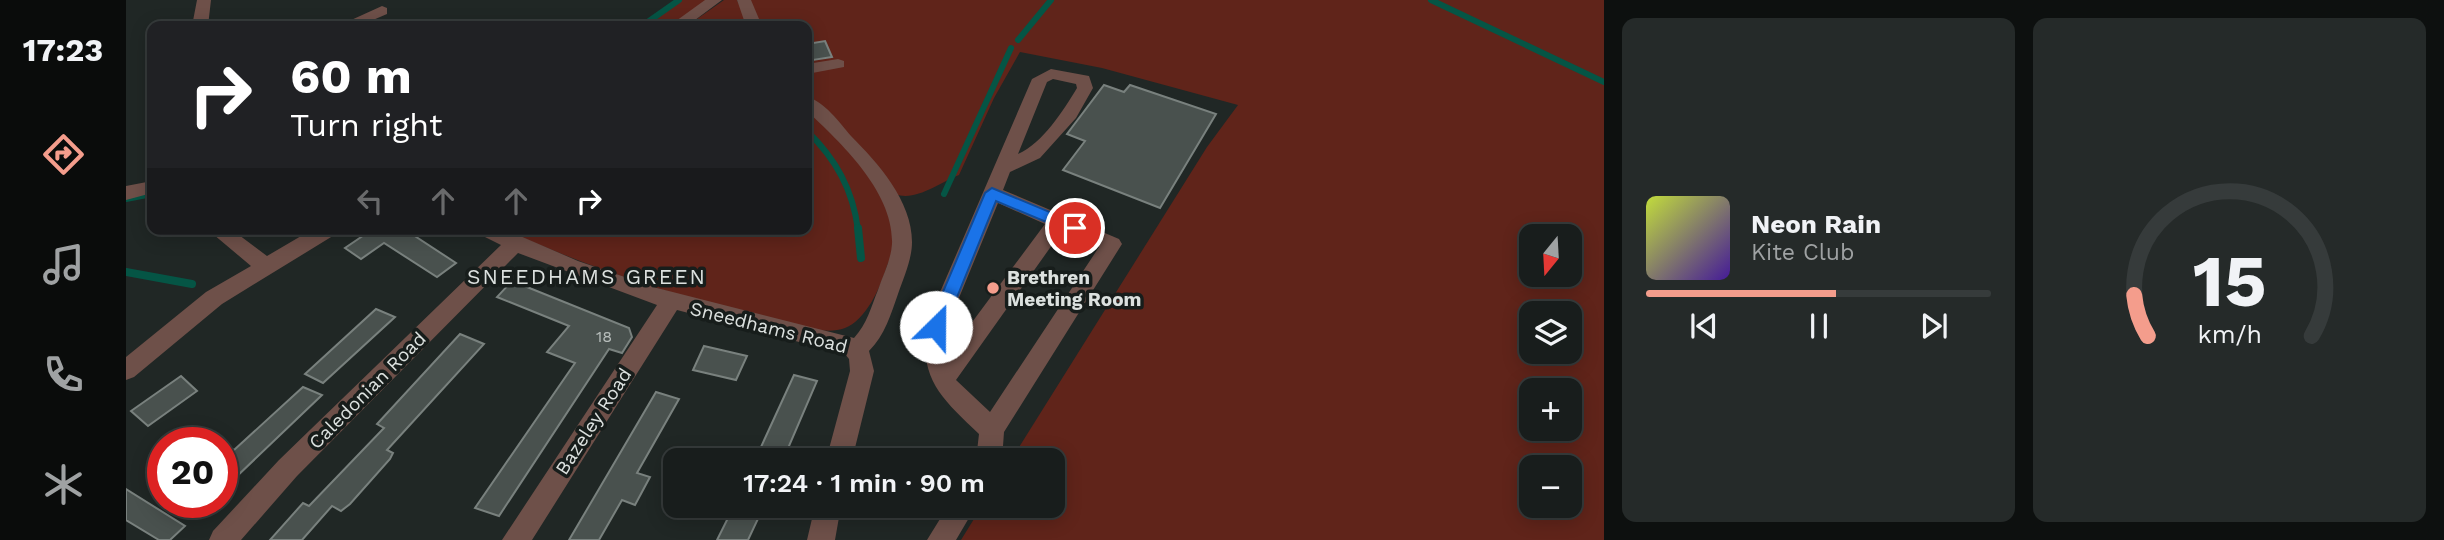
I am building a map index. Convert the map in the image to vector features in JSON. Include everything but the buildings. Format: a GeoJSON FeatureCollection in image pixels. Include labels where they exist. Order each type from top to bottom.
{"type":"FeatureCollection","features":[{"type":"Feature","properties":{"kind":"street"},"geometry":{"type":"LineString","coordinates":[[201,21],[205,0]]}},
{"type":"Feature","properties":{"kind":"street"},"geometry":{"type":"LineString","coordinates":[[684,21],[715,0]]}},
{"type":"Feature","properties":{"kind":"street"},"geometry":{"type":"LineString","coordinates":[[744,0],[752,21]]}},
{"type":"Feature","properties":{"kind":"street"},"geometry":{"type":"LineString","coordinates":[[358,21],[382,11]]}},
{"type":"Feature","properties":{"kind":"street"},"geometry":{"type":"LineString","coordinates":[[812,68],[838,64]]}},
{"type":"Feature","properties":{"kind":"street"},"geometry":{"type":"LineString","coordinates":[[992,430],[950,393],[943,380],[934,346],[936,327],[1040,79],[1051,74],[1083,80],[1085,88],[1070,114],[1034,153],[1003,168]]}},
{"type":"Feature","properties":{"kind":"street"},"geometry":{"type":"LineString","coordinates":[[812,108],[880,183],[898,216],[902,241],[893,276],[871,335],[856,349],[863,359],[862,371],[842,448]]}},
{"type":"Feature","properties":{"kind":"street"},"geometry":{"type":"LineString","coordinates":[[126,193],[147,188]]}},
{"type":"Feature","properties":{"kind":"street"},"geometry":{"type":"LineString","coordinates":[[990,448],[992,430],[1112,244],[992,193]]}},
{"type":"Feature","properties":{"kind":"street"},"geometry":{"type":"LineString","coordinates":[[943,380],[1058,221]]}},
{"type":"Feature","properties":{"kind":"street"},"geometry":{"type":"LineString","coordinates":[[225,235],[266,267]]}},
{"type":"Feature","properties":{"kind":"street"},"geometry":{"type":"LineString","coordinates":[[126,370],[214,298],[319,235]]}},
{"type":"Feature","properties":{"kind":"street","name":"Sneedhams Road"},"geometry":{"type":"LineString","coordinates":[[498,235],[592,276],[670,303],[837,341],[856,349]]}},
{"type":"Feature","properties":{"kind":"street","name":"Caledonian Road"},"geometry":{"type":"LineString","coordinates":[[223,540],[288,468],[515,244]]}},
{"type":"Feature","properties":{"kind":"street","name":"Bazeley Road"},"geometry":{"type":"LineString","coordinates":[[516,540],[670,303]]}},
{"type":"Feature","properties":{"kind":"street"},"geometry":{"type":"LineString","coordinates":[[821,540],[826,518]]}},
{"type":"Feature","properties":{"kind":"street"},"geometry":{"type":"LineString","coordinates":[[941,540],[955,518]]}},
{"type":"Feature","properties":{"kind":"shaded area"},"geometry":{"type":"Polygon","coordinates":[[[675,0],[708,0],[678,21],[650,21],[675,0]]]}},
{"type":"Feature","properties":{"kind":"shaded area"},"geometry":{"type":"Polygon","coordinates":[[[724,0],[737,0],[747,21],[694,21],[724,0]]]}},
{"type":"Feature","properties":{"kind":"shaded area"},"geometry":{"type":"Polygon","coordinates":[[[750,0],[1604,0],[1604,540],[961,540],[975,518],[1065,518],[1065,448],[1019,448],[1207,147],[1238,105],[1102,68],[1020,52],[994,98],[959,175],[919,194],[895,194],[850,139],[812,101],[812,21],[759,21],[750,0]]]}},
{"type":"Feature","properties":{"kind":"shaded area","name":"SNEEDHAMS GREEN"},"geometry":{"type":"Polygon","coordinates":[[[812,110],[875,181],[886,199],[897,233],[895,247],[866,311],[853,324],[828,331],[703,302],[568,257],[516,235],[812,235],[812,110]]]}},
{"type":"Feature","properties":{"kind":"waterway"},"geometry":{"type":"LineString","coordinates":[[649,21],[679,0]]}},
{"type":"Feature","properties":{"kind":"waterway"},"geometry":{"type":"LineString","coordinates":[[1018,40],[1051,0]]}},
{"type":"Feature","properties":{"kind":"waterway"},"geometry":{"type":"LineString","coordinates":[[1431,0],[1604,82]]}},
{"type":"Feature","properties":{"kind":"waterway"},"geometry":{"type":"LineString","coordinates":[[944,194],[1011,48]]}},
{"type":"Feature","properties":{"kind":"waterway"},"geometry":{"type":"LineString","coordinates":[[812,136],[842,176],[856,215],[858,230]]}},
{"type":"Feature","properties":{"kind":"waterway"},"geometry":{"type":"LineString","coordinates":[[126,199],[147,195]]}},
{"type":"Feature","properties":{"kind":"waterway"},"geometry":{"type":"LineString","coordinates":[[858,228],[861,258]]}},
{"type":"Feature","properties":{"kind":"waterway"},"geometry":{"type":"LineString","coordinates":[[126,272],[192,284]]}},
{"type":"Feature","properties":{"kind":"place","name":"Brethren Meeting Room"},"geometry":{"type":"Point","coordinates":[993,288]}},
{"type":"Feature","properties":{"kind":"district","name":"SNEEDHAMS GREEN"},"geometry":{"type":"Point","coordinates":[587,277]}},
{"type":"Feature","properties":{"kind":"route"},"geometry":{"type":"LineString","coordinates":[[936,327],[992,193],[1075,228]]}}]}
